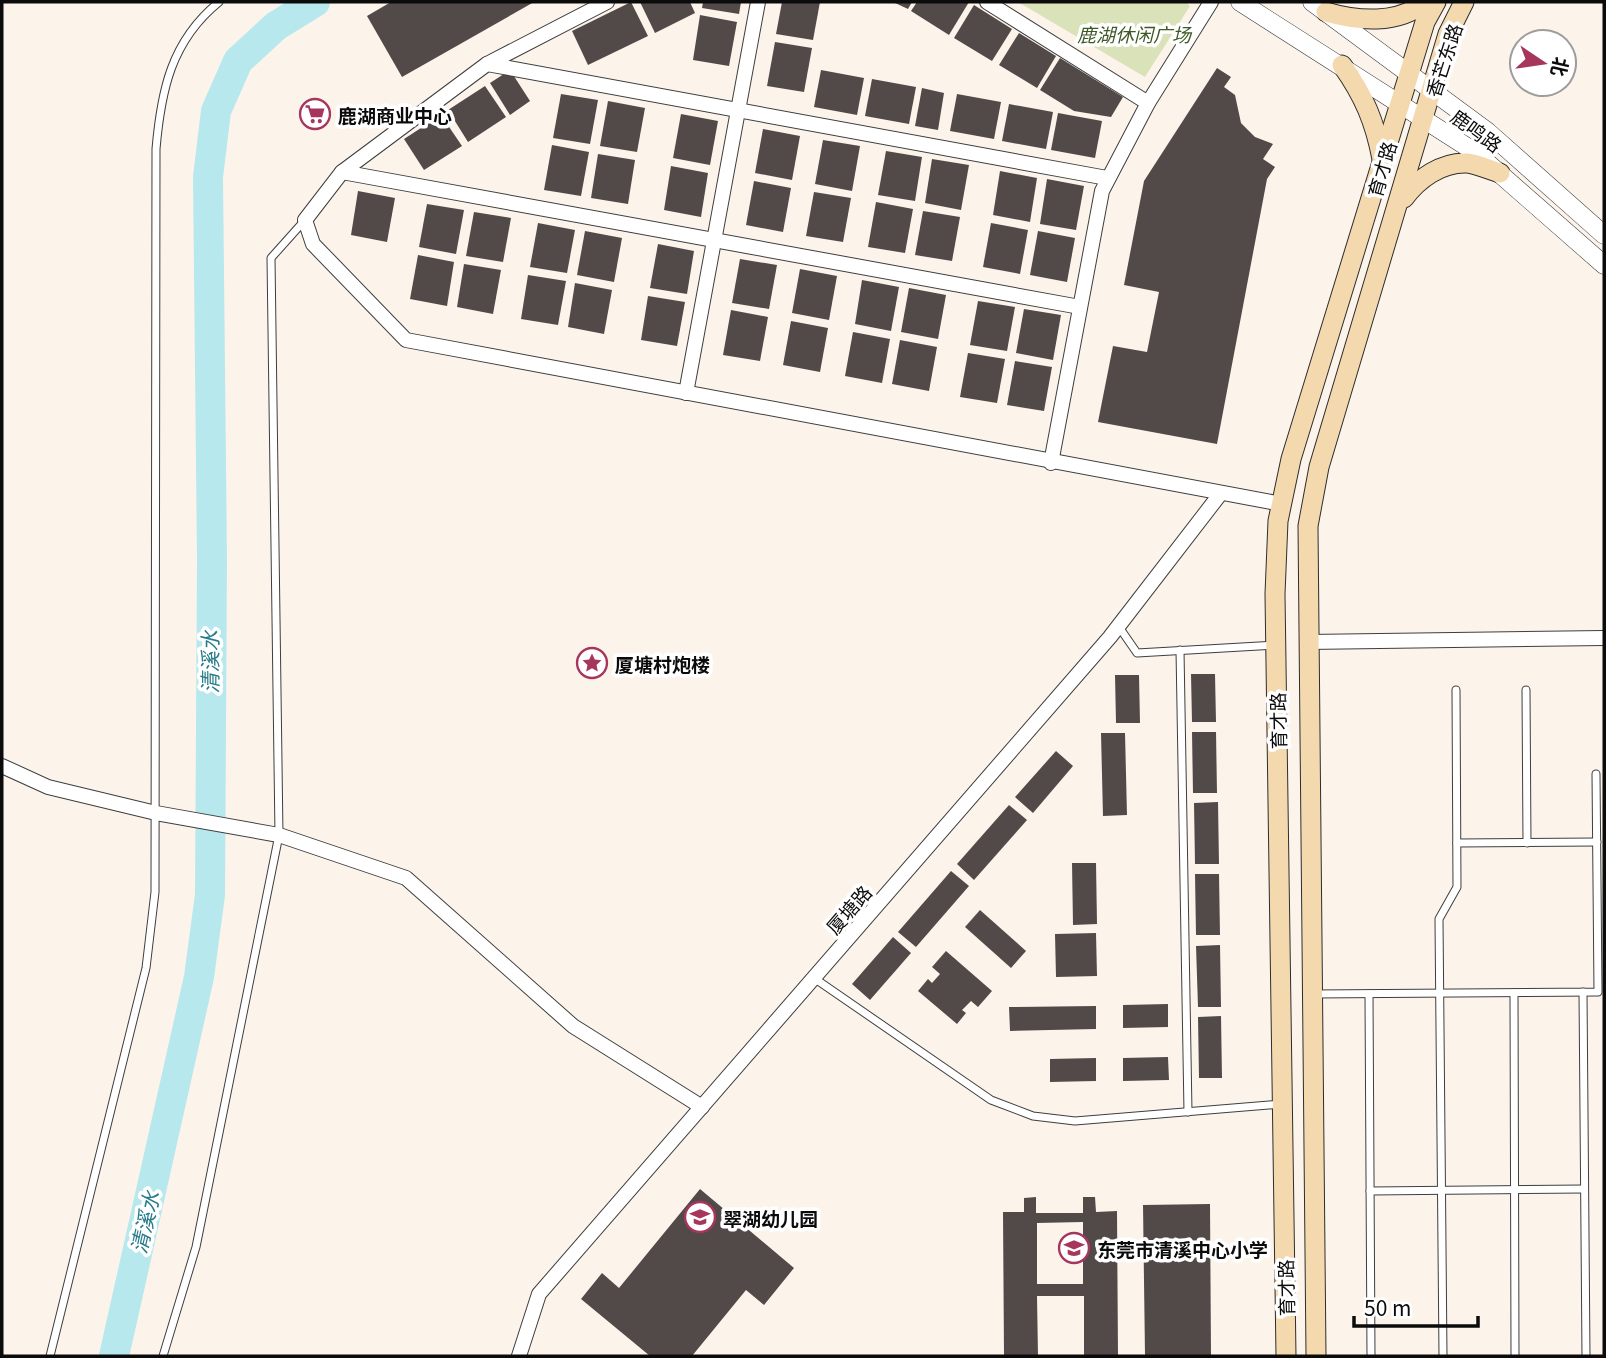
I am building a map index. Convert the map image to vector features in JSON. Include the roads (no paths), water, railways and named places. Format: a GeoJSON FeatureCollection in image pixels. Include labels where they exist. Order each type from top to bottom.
{"type":"FeatureCollection","features":[{"type":"Feature","properties":{"kind":"main road"},"geometry":{"type":"LineString","coordinates":[[1319,7],[1357,20],[1386,18],[1425,2]]}},
{"type":"Feature","properties":{"kind":"main road","name":"香芒东路"},"geometry":{"type":"LineString","coordinates":[[1401,103],[1425,22],[1436,2]]}},
{"type":"Feature","properties":{"kind":"main road","name":"香芒东路"},"geometry":{"type":"LineString","coordinates":[[1424,118],[1448,34],[1464,2]]}},
{"type":"Feature","properties":{"kind":"main road"},"geometry":{"type":"LineString","coordinates":[[1342,65],[1367,104],[1376,125],[1382,163]]}},
{"type":"Feature","properties":{"kind":"main road","name":"育才路"},"geometry":{"type":"LineString","coordinates":[[1286,1356],[1276,645],[1278,521],[1291,460],[1401,103]]}},
{"type":"Feature","properties":{"kind":"main road","name":"育才路"},"geometry":{"type":"LineString","coordinates":[[1316,1356],[1307,642],[1308,526],[1319,467],[1424,118]]}},
{"type":"Feature","properties":{"kind":"main road"},"geometry":{"type":"LineString","coordinates":[[1399,205],[1415,183],[1434,170],[1466,163],[1500,173]]}},
{"type":"Feature","properties":{"kind":"street"},"geometry":{"type":"LineString","coordinates":[[607,2],[487,64],[342,172],[305,220],[313,244],[407,340],[1282,505]]}},
{"type":"Feature","properties":{"kind":"street"},"geometry":{"type":"LineString","coordinates":[[686,393],[758,2]]}},
{"type":"Feature","properties":{"kind":"street"},"geometry":{"type":"LineString","coordinates":[[987,2],[1148,103]]}},
{"type":"Feature","properties":{"kind":"street"},"geometry":{"type":"LineString","coordinates":[[1051,463],[1107,178],[1148,103],[1211,2]]}},
{"type":"Feature","properties":{"kind":"street","name":"鹿鸣路"},"geometry":{"type":"LineString","coordinates":[[1240,2],[1475,152],[1604,265]]}},
{"type":"Feature","properties":{"kind":"street","name":"鹿鸣路"},"geometry":{"type":"LineString","coordinates":[[1319,7],[1488,132],[1604,235]]}},
{"type":"Feature","properties":{"kind":"street"},"geometry":{"type":"LineString","coordinates":[[487,64],[1107,178]]}},
{"type":"Feature","properties":{"kind":"street"},"geometry":{"type":"LineString","coordinates":[[342,172],[1080,307]]}},
{"type":"Feature","properties":{"kind":"street","name":"厦塘路"},"geometry":{"type":"LineString","coordinates":[[519,1356],[539,1294],[1118,626],[1221,493]]}},
{"type":"Feature","properties":{"kind":"street"},"geometry":{"type":"LineString","coordinates":[[1307,642],[1604,638]]}},
{"type":"Feature","properties":{"kind":"street"},"geometry":{"type":"LineString","coordinates":[[2,766],[48,787],[156,813],[279,835],[406,878],[573,1026],[702,1107]]}},
{"type":"Feature","properties":{"kind":"lane"},"geometry":{"type":"LineString","coordinates":[[50,1356],[146,968],[155,892],[156,813],[156,149],[160,100],[177,53],[205,13],[219,2]]}},
{"type":"Feature","properties":{"kind":"lane"},"geometry":{"type":"LineString","coordinates":[[163,1356],[196,1247],[279,835],[271,258],[305,220]]}},
{"type":"Feature","properties":{"kind":"lane"},"geometry":{"type":"LineString","coordinates":[[1118,626],[1137,653],[1276,645]]}},
{"type":"Feature","properties":{"kind":"lane"},"geometry":{"type":"LineString","coordinates":[[1180,650],[1188,1112]]}},
{"type":"Feature","properties":{"kind":"lane"},"geometry":{"type":"LineString","coordinates":[[1443,1356],[1439,919],[1457,887],[1456,690]]}},
{"type":"Feature","properties":{"kind":"lane"},"geometry":{"type":"LineString","coordinates":[[1526,690],[1527,843]]}},
{"type":"Feature","properties":{"kind":"lane"},"geometry":{"type":"LineString","coordinates":[[1311,994],[1598,992],[1596,774]]}},
{"type":"Feature","properties":{"kind":"lane"},"geometry":{"type":"LineString","coordinates":[[1457,844],[1597,842]]}},
{"type":"Feature","properties":{"kind":"lane"},"geometry":{"type":"LineString","coordinates":[[814,978],[991,1100],[1033,1116],[1075,1121],[1282,1104]]}},
{"type":"Feature","properties":{"kind":"lane"},"geometry":{"type":"LineString","coordinates":[[1583,992],[1586,1356]]}},
{"type":"Feature","properties":{"kind":"lane"},"geometry":{"type":"LineString","coordinates":[[1514,993],[1516,1356]]}},
{"type":"Feature","properties":{"kind":"lane"},"geometry":{"type":"LineString","coordinates":[[1369,994],[1371,1356]]}},
{"type":"Feature","properties":{"kind":"lane"},"geometry":{"type":"LineString","coordinates":[[1370,1191],[1584,1189]]}},
{"type":"Feature","properties":{"kind":"waterway","name":"清溪水"},"geometry":{"type":"LineString","coordinates":[[114,1356],[199,977],[210,895],[212,560],[208,177],[216,111],[238,61],[276,26],[315,2]]}},
{"type":"Feature","properties":{"kind":"place","name":"鹿湖商业中心"},"geometry":{"type":"Point","coordinates":[315,114]}},
{"type":"Feature","properties":{"kind":"place","name":"厦塘村炮楼"},"geometry":{"type":"Point","coordinates":[592,663]}},
{"type":"Feature","properties":{"kind":"place","name":"翠湖幼儿园"},"geometry":{"type":"Point","coordinates":[700,1217]}},
{"type":"Feature","properties":{"kind":"place","name":"东莞市清溪中心小学"},"geometry":{"type":"Point","coordinates":[1074,1248]}},
{"type":"Feature","properties":{"kind":"park label","name":"鹿湖休闲广场"},"geometry":{"type":"Point","coordinates":[1134,33]}}]}
